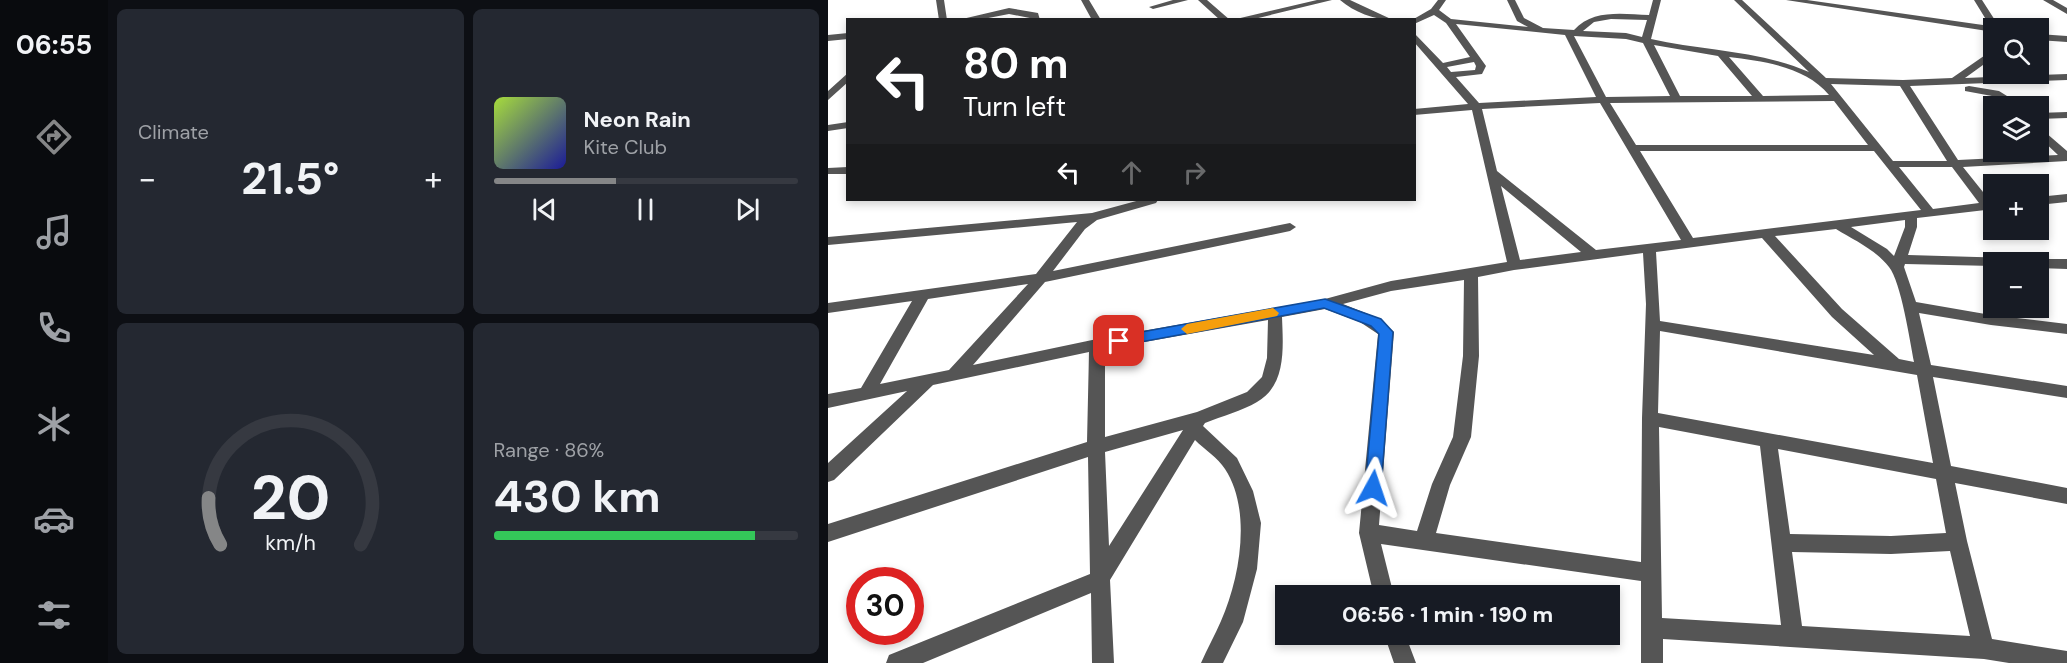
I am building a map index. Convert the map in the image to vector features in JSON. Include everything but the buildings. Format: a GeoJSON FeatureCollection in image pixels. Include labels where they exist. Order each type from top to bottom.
{"type":"FeatureCollection","features":[{"type":"Feature","properties":{"kind":"street"},"geometry":{"type":"LineString","coordinates":[[940,0],[943,18]]}},
{"type":"Feature","properties":{"kind":"street"},"geometry":{"type":"LineString","coordinates":[[1004,0],[1009,11]]}},
{"type":"Feature","properties":{"kind":"street"},"geometry":{"type":"LineString","coordinates":[[1085,0],[1096,18]]}},
{"type":"Feature","properties":{"kind":"street"},"geometry":{"type":"LineString","coordinates":[[1145,0],[1155,10],[1184,0]]}},
{"type":"Feature","properties":{"kind":"street"},"geometry":{"type":"LineString","coordinates":[[1203,1],[1215,0]]}},
{"type":"Feature","properties":{"kind":"street"},"geometry":{"type":"LineString","coordinates":[[1287,0],[1301,9]]}},
{"type":"Feature","properties":{"kind":"street"},"geometry":{"type":"LineString","coordinates":[[1248,18],[1301,9],[1328,0]]}},
{"type":"Feature","properties":{"kind":"street"},"geometry":{"type":"LineString","coordinates":[[1344,0],[1359,9],[1384,18]]}},
{"type":"Feature","properties":{"kind":"street"},"geometry":{"type":"LineString","coordinates":[[1416,21],[1434,11],[1442,0]]}},
{"type":"Feature","properties":{"kind":"street"},"geometry":{"type":"LineString","coordinates":[[1512,0],[1520,19],[1541,31]]}},
{"type":"Feature","properties":{"kind":"street"},"geometry":{"type":"LineString","coordinates":[[1657,0],[1646,39],[1676,98]]}},
{"type":"Feature","properties":{"kind":"street"},"geometry":{"type":"LineString","coordinates":[[1738,0],[1749,13],[1787,43],[1822,81],[1930,213]]}},
{"type":"Feature","properties":{"kind":"street"},"geometry":{"type":"LineString","coordinates":[[1790,0],[1852,4],[1983,28]]}},
{"type":"Feature","properties":{"kind":"street"},"geometry":{"type":"LineString","coordinates":[[1978,0],[1989,18]]}},
{"type":"Feature","properties":{"kind":"street"},"geometry":{"type":"LineString","coordinates":[[1203,1],[1224,18]]}},
{"type":"Feature","properties":{"kind":"street"},"geometry":{"type":"LineString","coordinates":[[2050,2],[2067,4]]}},
{"type":"Feature","properties":{"kind":"street"},"geometry":{"type":"LineString","coordinates":[[2050,2],[2067,11]]}},
{"type":"Feature","properties":{"kind":"street"},"geometry":{"type":"LineString","coordinates":[[971,18],[1009,11],[1029,13],[1035,15],[1036,18]]}},
{"type":"Feature","properties":{"kind":"street"},"geometry":{"type":"LineString","coordinates":[[1434,11],[1449,21],[1481,66],[1479,72],[1450,75]]}},
{"type":"Feature","properties":{"kind":"street"},"geometry":{"type":"LineString","coordinates":[[1572,33],[1594,18],[1653,18]]}},
{"type":"Feature","properties":{"kind":"street"},"geometry":{"type":"LineString","coordinates":[[1449,21],[1646,39],[1688,50],[1786,64],[1822,81],[1949,87],[1987,91],[2001,96]]}},
{"type":"Feature","properties":{"kind":"street"},"geometry":{"type":"LineString","coordinates":[[1572,33],[1603,100],[1690,244]]}},
{"type":"Feature","properties":{"kind":"street"},"geometry":{"type":"LineString","coordinates":[[828,38],[846,36]]}},
{"type":"Feature","properties":{"kind":"street"},"geometry":{"type":"LineString","coordinates":[[1416,37],[1476,106],[1514,265]]}},
{"type":"Feature","properties":{"kind":"street"},"geometry":{"type":"LineString","coordinates":[[2049,38],[2067,39]]}},
{"type":"Feature","properties":{"kind":"street"},"geometry":{"type":"LineString","coordinates":[[1721,54],[1759,97]]}},
{"type":"Feature","properties":{"kind":"street"},"geometry":{"type":"LineString","coordinates":[[1440,66],[1476,59]]}},
{"type":"Feature","properties":{"kind":"street"},"geometry":{"type":"LineString","coordinates":[[1953,82],[1983,61]]}},
{"type":"Feature","properties":{"kind":"street"},"geometry":{"type":"LineString","coordinates":[[1971,70],[1983,78]]}},
{"type":"Feature","properties":{"kind":"street"},"geometry":{"type":"LineString","coordinates":[[2049,78],[2067,77]]}},
{"type":"Feature","properties":{"kind":"street"},"geometry":{"type":"LineString","coordinates":[[828,97],[846,78]]}},
{"type":"Feature","properties":{"kind":"street"},"geometry":{"type":"LineString","coordinates":[[1904,85],[1983,81]]}},
{"type":"Feature","properties":{"kind":"street"},"geometry":{"type":"LineString","coordinates":[[1904,85],[1955,164],[1983,197]]}},
{"type":"Feature","properties":{"kind":"street"},"geometry":{"type":"LineString","coordinates":[[1416,112],[1476,106],[1603,100],[1834,98]]}},
{"type":"Feature","properties":{"kind":"street"},"geometry":{"type":"LineString","coordinates":[[2049,116],[2067,115]]}},
{"type":"Feature","properties":{"kind":"street"},"geometry":{"type":"LineString","coordinates":[[828,128],[846,125]]}},
{"type":"Feature","properties":{"kind":"street"},"geometry":{"type":"LineString","coordinates":[[2049,140],[2067,158]]}},
{"type":"Feature","properties":{"kind":"street"},"geometry":{"type":"LineString","coordinates":[[1634,148],[1876,148]]}},
{"type":"Feature","properties":{"kind":"street"},"geometry":{"type":"LineString","coordinates":[[1889,165],[2067,158]]}},
{"type":"Feature","properties":{"kind":"street"},"geometry":{"type":"LineString","coordinates":[[828,171],[846,170]]}},
{"type":"Feature","properties":{"kind":"street"},"geometry":{"type":"LineString","coordinates":[[1493,173],[1594,256]]}},
{"type":"Feature","properties":{"kind":"street"},"geometry":{"type":"LineString","coordinates":[[2049,200],[2066,199]]}},
{"type":"Feature","properties":{"kind":"street"},"geometry":{"type":"LineString","coordinates":[[828,241],[1093,217],[1149,201]]}},
{"type":"Feature","properties":{"kind":"street"},"geometry":{"type":"LineString","coordinates":[[828,401],[1097,345],[1325,304],[1391,286],[1514,265],[1983,207]]}},
{"type":"Feature","properties":{"kind":"street"},"geometry":{"type":"LineString","coordinates":[[1911,216],[1911,227],[1899,263],[1924,371],[1957,541],[1984,648]]}},
{"type":"Feature","properties":{"kind":"street"},"geometry":{"type":"LineString","coordinates":[[954,375],[1040,278],[1080,226],[1093,217]]}},
{"type":"Feature","properties":{"kind":"street"},"geometry":{"type":"LineString","coordinates":[[1839,225],[1899,263],[1983,262]]}},
{"type":"Feature","properties":{"kind":"street"},"geometry":{"type":"LineString","coordinates":[[828,308],[1040,278],[1290,227]]}},
{"type":"Feature","properties":{"kind":"street"},"geometry":{"type":"LineString","coordinates":[[1766,234],[1838,313],[1895,365]]}},
{"type":"Feature","properties":{"kind":"street"},"geometry":{"type":"LineString","coordinates":[[1649,250],[1652,325],[1650,418],[1652,663]]}},
{"type":"Feature","properties":{"kind":"street"},"geometry":{"type":"LineString","coordinates":[[2049,263],[2067,264]]}},
{"type":"Feature","properties":{"kind":"street"},"geometry":{"type":"LineString","coordinates":[[1424,541],[1441,484],[1462,437],[1471,356],[1471,274]]}},
{"type":"Feature","properties":{"kind":"street"},"geometry":{"type":"LineString","coordinates":[[866,393],[924,293]]}},
{"type":"Feature","properties":{"kind":"street"},"geometry":{"type":"LineString","coordinates":[[1325,304],[1364,317],[1376,323],[1386,332],[1369,533],[1381,585]]}},
{"type":"Feature","properties":{"kind":"street"},"geometry":{"type":"LineString","coordinates":[[1910,306],[1991,320],[2067,329]]}},
{"type":"Feature","properties":{"kind":"street"},"geometry":{"type":"LineString","coordinates":[[828,533],[1096,447],[1196,423],[1253,397],[1269,380],[1275,358],[1275,313]]}},
{"type":"Feature","properties":{"kind":"street"},"geometry":{"type":"LineString","coordinates":[[1652,325],[1750,338],[1924,371],[2067,392]]}},
{"type":"Feature","properties":{"kind":"street"},"geometry":{"type":"LineString","coordinates":[[1097,345],[1096,447],[1103,663]]}},
{"type":"Feature","properties":{"kind":"street"},"geometry":{"type":"LineString","coordinates":[[828,474],[927,382]]}},
{"type":"Feature","properties":{"kind":"street"},"geometry":{"type":"LineString","coordinates":[[1650,418],[2067,496]]}},
{"type":"Feature","properties":{"kind":"street"},"geometry":{"type":"LineString","coordinates":[[897,663],[932,656],[1099,580],[1196,423]]}},
{"type":"Feature","properties":{"kind":"street"},"geometry":{"type":"LineString","coordinates":[[1196,423],[1231,463],[1244,491],[1252,523],[1246,569],[1232,622],[1212,663]]}},
{"type":"Feature","properties":{"kind":"street"},"geometry":{"type":"LineString","coordinates":[[1768,440],[1793,635]]}},
{"type":"Feature","properties":{"kind":"street"},"geometry":{"type":"LineString","coordinates":[[1369,533],[1651,573]]}},
{"type":"Feature","properties":{"kind":"street"},"geometry":{"type":"LineString","coordinates":[[1783,543],[1891,545],[1957,541]]}},
{"type":"Feature","properties":{"kind":"street"},"geometry":{"type":"LineString","coordinates":[[1651,628],[1984,648],[2067,662]]}},
{"type":"Feature","properties":{"kind":"street"},"geometry":{"type":"LineString","coordinates":[[1398,645],[1405,663]]}},
{"type":"Feature","properties":{"kind":"slow traffic"},"geometry":{"type":"LineString","coordinates":[[1187,329],[1273,313]]}},
{"type":"Feature","properties":{"kind":"route"},"geometry":{"type":"LineString","coordinates":[[1119,341],[1325,304],[1376,323],[1386,332],[1373,488]]}}]}
